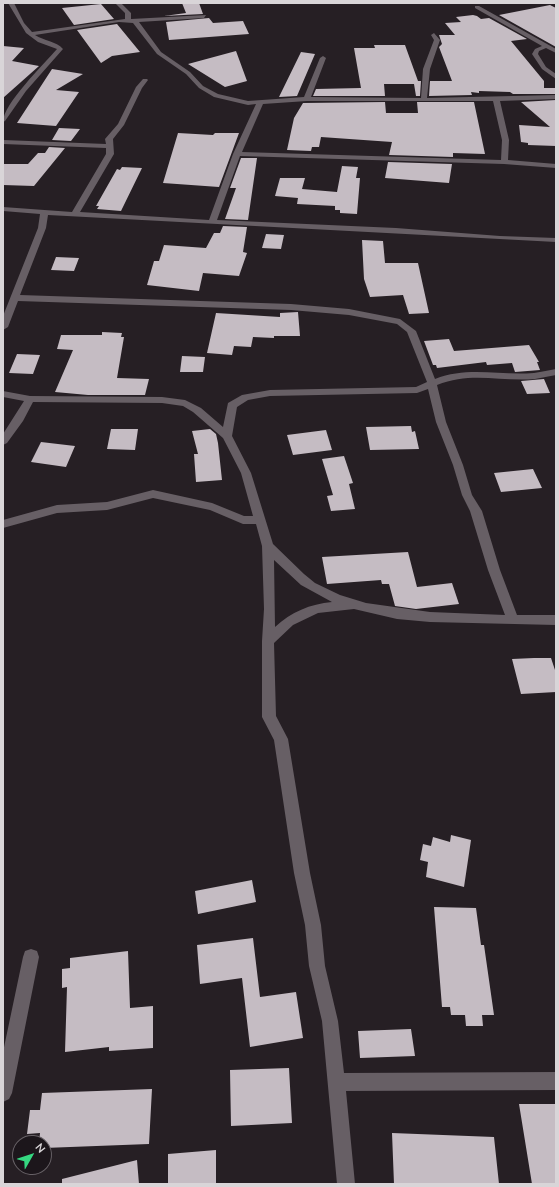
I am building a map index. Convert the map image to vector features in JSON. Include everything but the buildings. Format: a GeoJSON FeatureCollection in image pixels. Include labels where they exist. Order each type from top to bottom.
{"type":"FeatureCollection","features":[{"type":"Feature","properties":{"kind":"street"},"geometry":{"type":"LineString","coordinates":[[3,120],[24,90],[60,49],[57,45],[38,40],[31,34],[23,25],[11,3]]}},
{"type":"Feature","properties":{"kind":"street"},"geometry":{"type":"LineString","coordinates":[[118,3],[128,13],[132,21],[159,54],[188,73],[201,87],[216,96],[248,103],[307,99],[424,100],[556,98]]}},
{"type":"Feature","properties":{"kind":"street"},"geometry":{"type":"LineString","coordinates":[[477,6],[556,51]]}},
{"type":"Feature","properties":{"kind":"street"},"geometry":{"type":"LineString","coordinates":[[31,34],[132,21],[204,16]]}},
{"type":"Feature","properties":{"kind":"street"},"geometry":{"type":"LineString","coordinates":[[424,100],[423,88],[428,61],[437,40],[434,35]]}},
{"type":"Feature","properties":{"kind":"street"},"geometry":{"type":"LineString","coordinates":[[546,46],[537,50],[535,54],[544,68],[556,77]]}},
{"type":"Feature","properties":{"kind":"street"},"geometry":{"type":"LineString","coordinates":[[307,99],[323,58]]}},
{"type":"Feature","properties":{"kind":"street"},"geometry":{"type":"LineString","coordinates":[[75,214],[110,154],[108,146],[109,139],[121,125],[139,87],[145,80]]}},
{"type":"Feature","properties":{"kind":"street"},"geometry":{"type":"LineString","coordinates":[[496,99],[503,126],[506,148],[504,162]]}},
{"type":"Feature","properties":{"kind":"street"},"geometry":{"type":"LineString","coordinates":[[212,222],[237,154],[260,103]]}},
{"type":"Feature","properties":{"kind":"street"},"geometry":{"type":"LineString","coordinates":[[3,142],[108,146]]}},
{"type":"Feature","properties":{"kind":"street"},"geometry":{"type":"LineString","coordinates":[[237,154],[504,162],[556,166]]}},
{"type":"Feature","properties":{"kind":"street"},"geometry":{"type":"LineString","coordinates":[[3,209],[212,222],[396,230],[500,238],[556,240]]}},
{"type":"Feature","properties":{"kind":"street"},"geometry":{"type":"LineString","coordinates":[[3,327],[16,298],[42,228],[44,211]]}},
{"type":"Feature","properties":{"kind":"street"},"geometry":{"type":"LineString","coordinates":[[16,298],[291,307],[349,312],[400,322],[411,331],[432,383],[441,422],[458,465],[467,495],[476,510],[494,570],[513,620]]}},
{"type":"Feature","properties":{"kind":"street"},"geometry":{"type":"LineString","coordinates":[[227,436],[232,405],[245,397],[270,393],[417,390],[452,376],[487,374],[534,376],[556,372]]}},
{"type":"Feature","properties":{"kind":"street"},"geometry":{"type":"LineString","coordinates":[[3,394],[30,399],[162,400],[185,403],[197,410],[227,436],[246,473],[268,546],[270,609],[268,641],[269,717],[280,739],[302,873],[313,925],[317,966],[330,1021],[346,1184]]}},
{"type":"Feature","properties":{"kind":"street"},"geometry":{"type":"LineString","coordinates":[[3,441],[30,399]]}},
{"type":"Feature","properties":{"kind":"street"},"geometry":{"type":"LineString","coordinates":[[3,524],[57,508],[107,506],[153,494],[212,507],[243,520],[260,520]]}},
{"type":"Feature","properties":{"kind":"street"},"geometry":{"type":"LineString","coordinates":[[268,546],[310,586],[351,604],[378,611],[417,616],[513,620],[556,620]]}},
{"type":"Feature","properties":{"kind":"street"},"geometry":{"type":"LineString","coordinates":[[268,641],[289,621],[316,608],[351,604]]}},
{"type":"Feature","properties":{"kind":"street"},"geometry":{"type":"LineString","coordinates":[[3,1092],[31,957]]}},
{"type":"Feature","properties":{"kind":"street"},"geometry":{"type":"LineString","coordinates":[[337,1082],[556,1081]]}}]}
